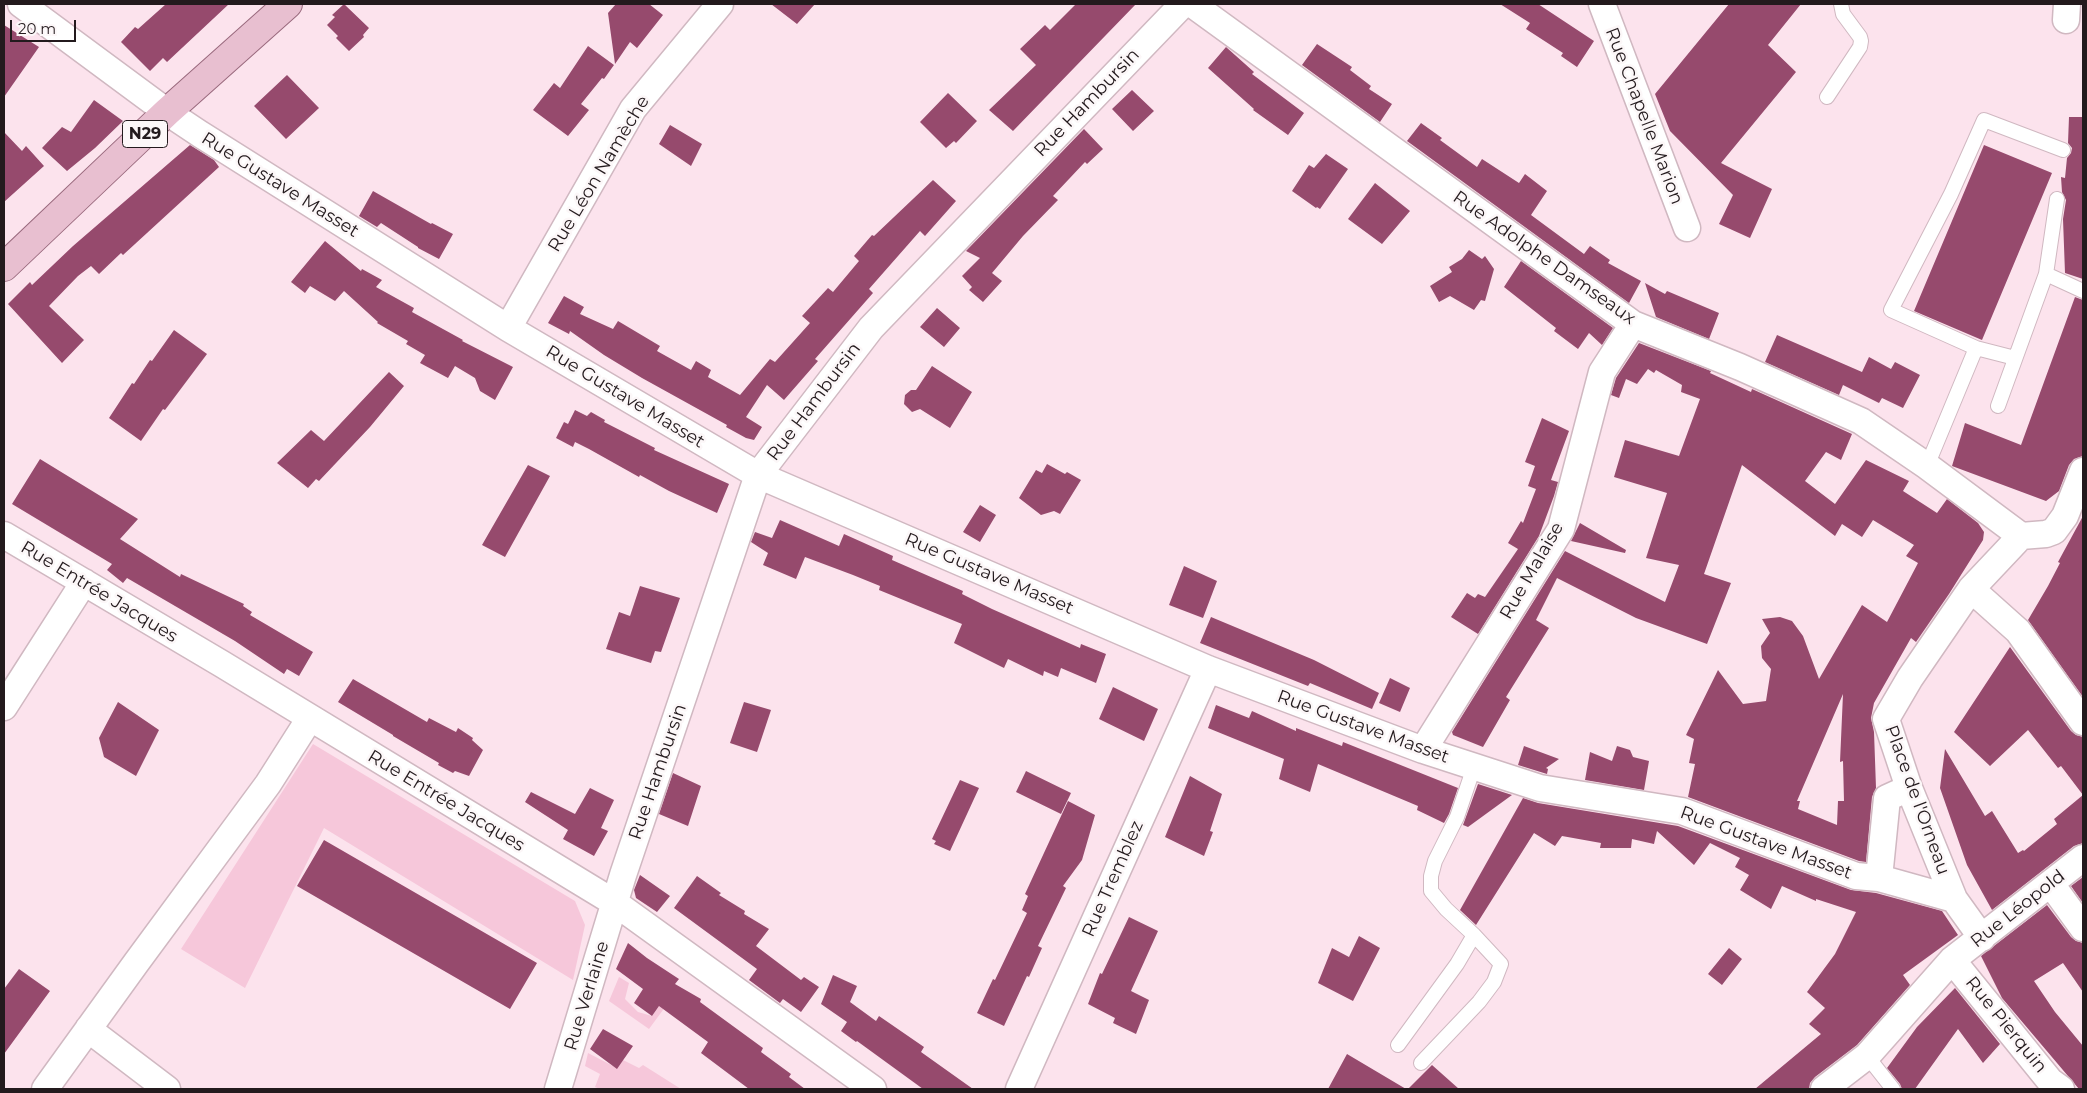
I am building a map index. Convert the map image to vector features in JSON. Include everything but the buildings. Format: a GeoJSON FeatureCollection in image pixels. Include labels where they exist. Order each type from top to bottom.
{"type":"FeatureCollection","features":[{"type":"Feature","properties":{"kind":"main road","name":"N29"},"geometry":{"type":"LineString","coordinates":[[4,267],[167,112],[288,4]]}},
{"type":"Feature","properties":{"kind":"street","name":"Rue Gustave Masset"},"geometry":{"type":"LineString","coordinates":[[21,4],[167,112],[508,328],[758,476],[1208,668],[1424,750],[1540,788],[1682,811],[1856,876],[1879,878]]}},
{"type":"Feature","properties":{"kind":"street","name":"Rue Léon Namèche"},"geometry":{"type":"LineString","coordinates":[[508,328],[633,109],[720,4]]}},
{"type":"Feature","properties":{"kind":"street","name":"Rue Hambursin"},"geometry":{"type":"LineString","coordinates":[[615,903],[758,476],[871,328],[1183,4]]}},
{"type":"Feature","properties":{"kind":"street","name":"Rue Adolphe Damseaux"},"geometry":{"type":"LineString","coordinates":[[1192,4],[1633,324],[1740,367],[1840,411],[1880,433],[2020,536]]}},
{"type":"Feature","properties":{"kind":"street","name":"Rue Chapelle Marion"},"geometry":{"type":"LineString","coordinates":[[1602,4],[1687,228]]}},
{"type":"Feature","properties":{"kind":"street","name":"Rue Malaise"},"geometry":{"type":"LineString","coordinates":[[1424,750],[1561,528],[1602,372],[1633,324]]}},
{"type":"Feature","properties":{"kind":"street"},"geometry":{"type":"LineString","coordinates":[[2020,536],[2046,534],[2054,531],[2065,516],[2083,471]]}},
{"type":"Feature","properties":{"kind":"street","name":"Rue Entrée Jacques"},"geometry":{"type":"LineString","coordinates":[[4,535],[615,903],[873,1089]]}},
{"type":"Feature","properties":{"kind":"street","name":"Place de l'Orneau"},"geometry":{"type":"LineString","coordinates":[[1982,938],[1954,899],[1909,788],[1886,719],[1910,678],[1971,589],[2020,536]]}},
{"type":"Feature","properties":{"kind":"street"},"geometry":{"type":"LineString","coordinates":[[4,707],[84,582]]}},
{"type":"Feature","properties":{"kind":"street"},"geometry":{"type":"LineString","coordinates":[[1971,589],[2018,631],[2083,722]]}},
{"type":"Feature","properties":{"kind":"street","name":"Rue Tremblez"},"geometry":{"type":"LineString","coordinates":[[1019,1089],[1208,668]]}},
{"type":"Feature","properties":{"kind":"street"},"geometry":{"type":"LineString","coordinates":[[45,1089],[268,784],[310,718]]}},
{"type":"Feature","properties":{"kind":"street","name":"Place de l'Orneau"},"geometry":{"type":"LineString","coordinates":[[1909,788],[1887,798],[1879,878],[1954,899]]}},
{"type":"Feature","properties":{"kind":"street","name":"Rue Léopold"},"geometry":{"type":"LineString","coordinates":[[1824,1089],[1867,1056],[1952,960],[2083,858]]}},
{"type":"Feature","properties":{"kind":"street"},"geometry":{"type":"LineString","coordinates":[[2051,884],[2083,928]]}},
{"type":"Feature","properties":{"kind":"street","name":"Rue Verlaine"},"geometry":{"type":"LineString","coordinates":[[558,1089],[615,903]]}},
{"type":"Feature","properties":{"kind":"street","name":"Rue Pierquin"},"geometry":{"type":"LineString","coordinates":[[1952,960],[2029,1065],[2061,1089]]}},
{"type":"Feature","properties":{"kind":"street"},"geometry":{"type":"LineString","coordinates":[[88,1029],[167,1089]]}},
{"type":"Feature","properties":{"kind":"lane"},"geometry":{"type":"LineString","coordinates":[[1827,97],[1860,47],[1861,41],[1843,14],[1841,4]]}},
{"type":"Feature","properties":{"kind":"lane"},"geometry":{"type":"LineString","coordinates":[[2015,358],[1976,348],[1891,310],[1951,194],[1984,120],[2063,150]]}},
{"type":"Feature","properties":{"kind":"lane"},"geometry":{"type":"LineString","coordinates":[[1998,406],[2046,274],[2057,199]]}},
{"type":"Feature","properties":{"kind":"lane"},"geometry":{"type":"LineString","coordinates":[[2046,274],[2083,291]]}},
{"type":"Feature","properties":{"kind":"lane"},"geometry":{"type":"LineString","coordinates":[[1927,466],[1976,348]]}},
{"type":"Feature","properties":{"kind":"lane"},"geometry":{"type":"LineString","coordinates":[[1421,1063],[1479,1002],[1494,982],[1502,964],[1438,900],[1432,891],[1435,861],[1462,803],[1474,766]]}},
{"type":"Feature","properties":{"kind":"lane"},"geometry":{"type":"LineString","coordinates":[[1398,1045],[1457,964],[1474,936]]}},
{"type":"Feature","properties":{"kind":"lane"},"geometry":{"type":"LineString","coordinates":[[1867,1056],[1893,1089]]}},
{"type":"Feature","properties":{"kind":"shaded area"},"geometry":{"type":"Polygon","coordinates":[[[313,744],[575,901],[585,925],[573,980],[324,828],[245,988],[181,949],[313,744]]]}},
{"type":"Feature","properties":{"kind":"shaded area"},"geometry":{"type":"Polygon","coordinates":[[[619,977],[629,983],[625,999],[638,1012],[652,1016],[666,996],[671,999],[649,1029],[609,1001],[619,977]]]}},
{"type":"Feature","properties":{"kind":"shaded area"},"geometry":{"type":"Polygon","coordinates":[[[588,1053],[617,1068],[623,1060],[639,1068],[643,1065],[681,1089],[600,1089],[595,1087],[600,1074],[585,1066],[588,1053]]]}}]}
